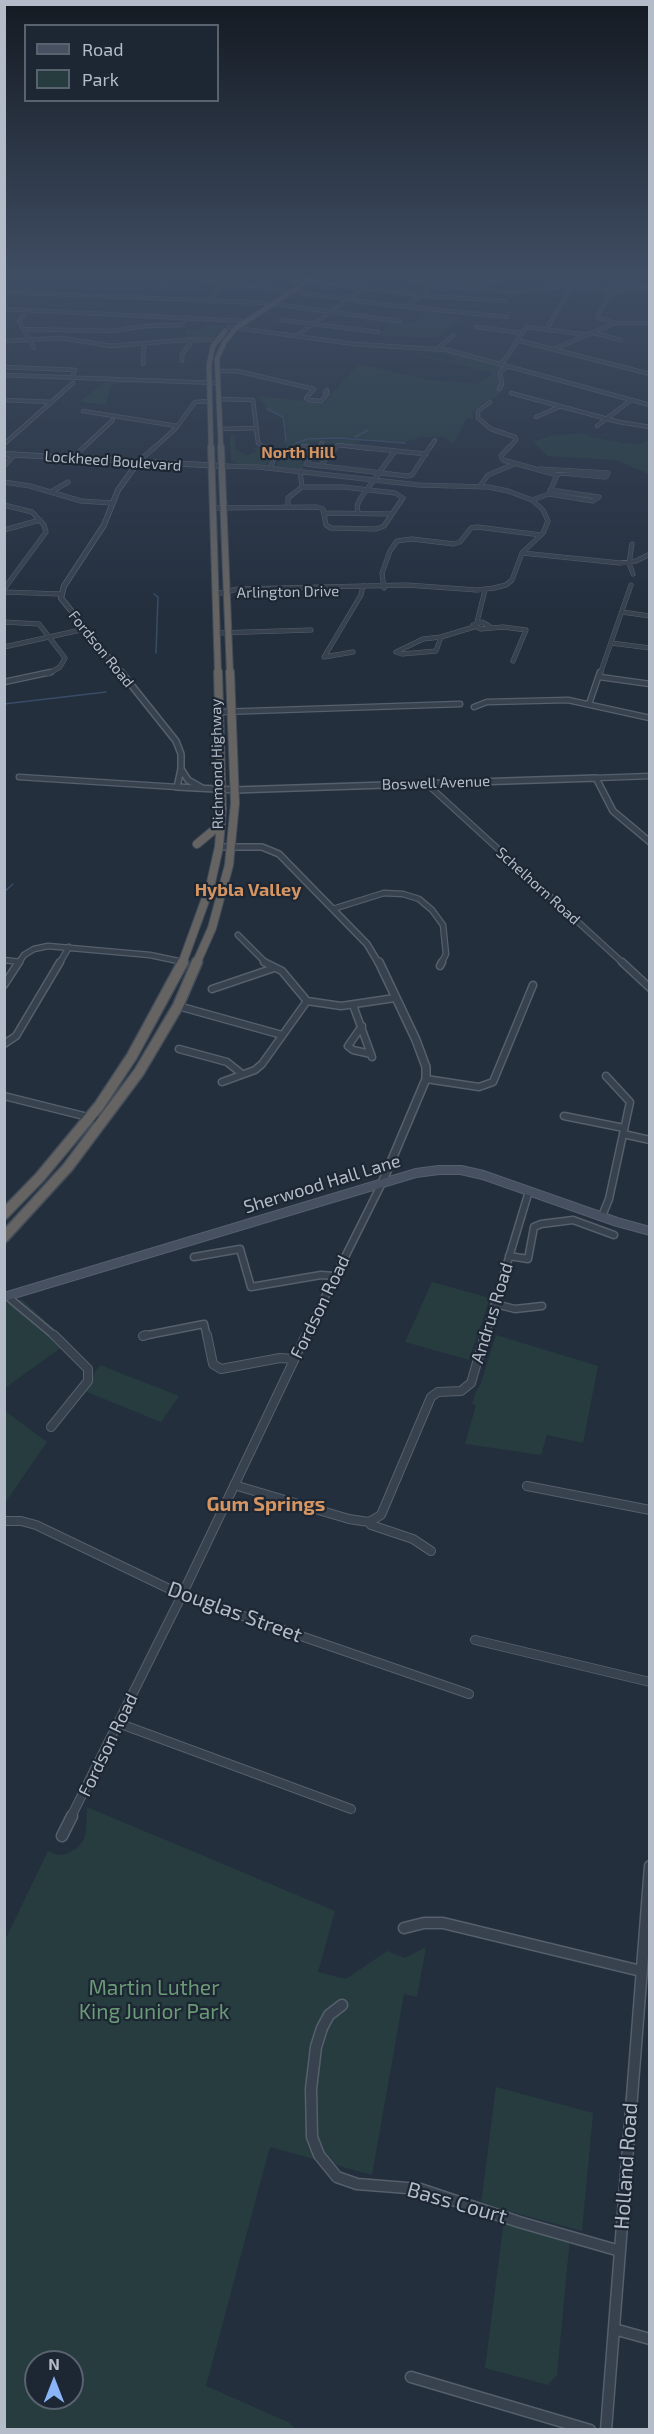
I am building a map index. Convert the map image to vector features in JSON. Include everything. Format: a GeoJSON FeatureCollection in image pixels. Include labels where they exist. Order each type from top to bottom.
{"type":"FeatureCollection","features":[{"type":"Feature","properties":{"kind":"highway","name":"Richmond Highway"},"geometry":{"type":"LineString","coordinates":[[4,1214],[40,1177],[90,1117],[137,1048],[183,962],[207,897],[219,847],[222,821],[209,387]]}},
{"type":"Feature","properties":{"kind":"highway","name":"Richmond Highway"},"geometry":{"type":"LineString","coordinates":[[4,1237],[68,1167],[139,1072],[178,1006],[212,928],[222,896],[232,846],[235,790],[218,387]]}},
{"type":"Feature","properties":{"kind":"highway"},"geometry":{"type":"LineString","coordinates":[[197,844],[213,834],[222,821]]}},
{"type":"Feature","properties":{"kind":"main road","name":"Sherwood Hall Lane"},"geometry":{"type":"LineString","coordinates":[[6,1297],[423,1172],[450,1170],[483,1175],[650,1231]]}},
{"type":"Feature","properties":{"kind":"street"},"geometry":{"type":"LineString","coordinates":[[4,444],[69,387]]}},
{"type":"Feature","properties":{"kind":"street"},"geometry":{"type":"LineString","coordinates":[[300,387],[314,389],[306,398],[309,400],[321,400],[328,393],[325,392],[327,390]]}},
{"type":"Feature","properties":{"kind":"street"},"geometry":{"type":"LineString","coordinates":[[583,387],[650,405]]}},
{"type":"Feature","properties":{"kind":"street"},"geometry":{"type":"LineString","coordinates":[[511,393],[650,427]]}},
{"type":"Feature","properties":{"kind":"street"},"geometry":{"type":"LineString","coordinates":[[218,399],[254,400],[259,444],[274,453],[288,451],[314,454]]}},
{"type":"Feature","properties":{"kind":"street"},"geometry":{"type":"LineString","coordinates":[[4,400],[52,402]]}},
{"type":"Feature","properties":{"kind":"street"},"geometry":{"type":"LineString","coordinates":[[597,426],[619,407],[632,400]]}},
{"type":"Feature","properties":{"kind":"street","name":"Fordson Road"},"geometry":{"type":"LineString","coordinates":[[177,787],[181,769],[181,753],[176,741],[64,603],[61,594],[104,525],[122,484],[139,461],[177,426],[195,402],[210,401]]}},
{"type":"Feature","properties":{"kind":"street"},"geometry":{"type":"LineString","coordinates":[[490,402],[478,411],[478,418],[491,429],[515,437],[516,440],[501,456],[502,460],[512,465],[535,470],[608,476],[605,472],[535,470]]}},
{"type":"Feature","properties":{"kind":"street"},"geometry":{"type":"LineString","coordinates":[[536,417],[561,405]]}},
{"type":"Feature","properties":{"kind":"street"},"geometry":{"type":"LineString","coordinates":[[83,411],[177,426]]}},
{"type":"Feature","properties":{"kind":"street"},"geometry":{"type":"LineString","coordinates":[[73,457],[113,420]]}},
{"type":"Feature","properties":{"kind":"street"},"geometry":{"type":"LineString","coordinates":[[220,429],[257,428]]}},
{"type":"Feature","properties":{"kind":"street"},"geometry":{"type":"LineString","coordinates":[[322,443],[306,464],[410,476],[435,440]]}},
{"type":"Feature","properties":{"kind":"street"},"geometry":{"type":"LineString","coordinates":[[320,466],[338,445],[426,454]]}},
{"type":"Feature","properties":{"kind":"street"},"geometry":{"type":"LineString","coordinates":[[303,446],[318,448]]}},
{"type":"Feature","properties":{"kind":"street"},"geometry":{"type":"LineString","coordinates":[[357,512],[358,503],[395,451]]}},
{"type":"Feature","properties":{"kind":"street"},"geometry":{"type":"LineString","coordinates":[[270,468],[276,458],[274,453]]}},
{"type":"Feature","properties":{"kind":"street","name":"Lockheed Boulevard"},"geometry":{"type":"LineString","coordinates":[[4,454],[222,466]]}},
{"type":"Feature","properties":{"kind":"street"},"geometry":{"type":"LineString","coordinates":[[4,466],[15,454]]}},
{"type":"Feature","properties":{"kind":"street"},"geometry":{"type":"LineString","coordinates":[[480,486],[488,475],[512,465]]}},
{"type":"Feature","properties":{"kind":"street"},"geometry":{"type":"LineString","coordinates":[[222,466],[270,468],[428,485],[480,486],[508,491],[532,500],[548,518],[546,528],[541,535],[477,527],[471,528],[460,542],[454,544],[412,539],[397,541],[390,550],[382,573],[384,587]]}},
{"type":"Feature","properties":{"kind":"street"},"geometry":{"type":"LineString","coordinates":[[300,471],[302,487]]}},
{"type":"Feature","properties":{"kind":"street"},"geometry":{"type":"LineString","coordinates":[[549,492],[560,472]]}},
{"type":"Feature","properties":{"kind":"street"},"geometry":{"type":"LineString","coordinates":[[4,482],[81,501],[112,503]]}},
{"type":"Feature","properties":{"kind":"street"},"geometry":{"type":"LineString","coordinates":[[51,492],[68,482]]}},
{"type":"Feature","properties":{"kind":"street"},"geometry":{"type":"LineString","coordinates":[[213,508],[317,507],[323,509],[327,526],[340,530],[384,526],[402,499],[401,495],[367,490],[332,486],[302,487],[288,498],[288,507]]}},
{"type":"Feature","properties":{"kind":"street"},"geometry":{"type":"LineString","coordinates":[[532,500],[549,492],[599,497],[593,501],[549,492]]}},
{"type":"Feature","properties":{"kind":"street"},"geometry":{"type":"LineString","coordinates":[[4,505],[26,510],[40,520],[46,528],[45,536],[4,590]]}},
{"type":"Feature","properties":{"kind":"street"},"geometry":{"type":"LineString","coordinates":[[324,513],[392,514]]}},
{"type":"Feature","properties":{"kind":"street"},"geometry":{"type":"LineString","coordinates":[[4,530],[40,520]]}},
{"type":"Feature","properties":{"kind":"street","name":"Arlington Drive"},"geometry":{"type":"LineString","coordinates":[[216,594],[446,586],[485,590],[501,587],[510,582],[518,568],[522,553],[541,535]]}},
{"type":"Feature","properties":{"kind":"street"},"geometry":{"type":"LineString","coordinates":[[632,544],[629,562],[633,574]]}},
{"type":"Feature","properties":{"kind":"street"},"geometry":{"type":"LineString","coordinates":[[522,553],[602,562],[629,562],[650,554]]}},
{"type":"Feature","properties":{"kind":"street"},"geometry":{"type":"LineString","coordinates":[[589,704],[631,585]]}},
{"type":"Feature","properties":{"kind":"street"},"geometry":{"type":"LineString","coordinates":[[353,652],[324,657],[363,588]]}},
{"type":"Feature","properties":{"kind":"street"},"geometry":{"type":"LineString","coordinates":[[4,590],[61,594]]}},
{"type":"Feature","properties":{"kind":"street"},"geometry":{"type":"LineString","coordinates":[[474,627],[485,590]]}},
{"type":"Feature","properties":{"kind":"street"},"geometry":{"type":"LineString","coordinates":[[622,612],[650,616]]}},
{"type":"Feature","properties":{"kind":"street"},"geometry":{"type":"LineString","coordinates":[[4,622],[39,624],[65,658],[60,666],[48,674],[4,682]]}},
{"type":"Feature","properties":{"kind":"street"},"geometry":{"type":"LineString","coordinates":[[477,622],[485,622],[489,626]]}},
{"type":"Feature","properties":{"kind":"street"},"geometry":{"type":"LineString","coordinates":[[441,637],[436,651],[402,654],[396,652],[423,639],[441,637],[474,627],[482,629],[489,626],[526,630],[513,661]]}},
{"type":"Feature","properties":{"kind":"street"},"geometry":{"type":"LineString","coordinates":[[4,647],[85,629]]}},
{"type":"Feature","properties":{"kind":"street"},"geometry":{"type":"LineString","coordinates":[[217,633],[311,630]]}},
{"type":"Feature","properties":{"kind":"street"},"geometry":{"type":"LineString","coordinates":[[611,643],[650,648]]}},
{"type":"Feature","properties":{"kind":"street"},"geometry":{"type":"LineString","coordinates":[[600,677],[650,684]]}},
{"type":"Feature","properties":{"kind":"street"},"geometry":{"type":"LineString","coordinates":[[474,707],[487,702],[555,700],[589,704],[650,718]]}},
{"type":"Feature","properties":{"kind":"street"},"geometry":{"type":"LineString","coordinates":[[220,712],[460,704]]}},
{"type":"Feature","properties":{"kind":"street"},"geometry":{"type":"LineString","coordinates":[[181,769],[189,780],[207,790]]}},
{"type":"Feature","properties":{"kind":"street","name":"Boswell Avenue"},"geometry":{"type":"LineString","coordinates":[[222,791],[650,776]]}},
{"type":"Feature","properties":{"kind":"street"},"geometry":{"type":"LineString","coordinates":[[20,777],[222,791]]}},
{"type":"Feature","properties":{"kind":"street"},"geometry":{"type":"LineString","coordinates":[[596,778],[604,797],[614,811],[650,842]]}},
{"type":"Feature","properties":{"kind":"street","name":"Schelhorn Road"},"geometry":{"type":"LineString","coordinates":[[427,784],[650,988]]}},
{"type":"Feature","properties":{"kind":"street"},"geometry":{"type":"LineString","coordinates":[[219,847],[262,847],[275,851],[373,953],[423,1057],[426,1078],[479,1087],[493,1082],[533,985]]}},
{"type":"Feature","properties":{"kind":"street"},"geometry":{"type":"LineString","coordinates":[[333,909],[384,893],[403,894],[419,899],[432,910],[443,925],[446,954],[440,966]]}},
{"type":"Feature","properties":{"kind":"street"},"geometry":{"type":"LineString","coordinates":[[238,935],[263,962],[282,971],[307,1001],[329,1006],[353,1005],[395,998]]}},
{"type":"Feature","properties":{"kind":"street"},"geometry":{"type":"LineString","coordinates":[[4,985],[24,955],[48,946],[69,946],[150,955],[183,962]]}},
{"type":"Feature","properties":{"kind":"street"},"geometry":{"type":"LineString","coordinates":[[4,1044],[16,1036],[69,946]]}},
{"type":"Feature","properties":{"kind":"street"},"geometry":{"type":"LineString","coordinates":[[4,960],[20,962]]}},
{"type":"Feature","properties":{"kind":"street"},"geometry":{"type":"LineString","coordinates":[[212,989],[275,968]]}},
{"type":"Feature","properties":{"kind":"street"},"geometry":{"type":"LineString","coordinates":[[222,1082],[255,1070],[262,1064],[307,1001]]}},
{"type":"Feature","properties":{"kind":"street"},"geometry":{"type":"LineString","coordinates":[[353,1005],[362,1026],[372,1055],[353,1050],[348,1046],[362,1026]]}},
{"type":"Feature","properties":{"kind":"street"},"geometry":{"type":"LineString","coordinates":[[178,1006],[282,1035]]}},
{"type":"Feature","properties":{"kind":"street"},"geometry":{"type":"LineString","coordinates":[[179,1049],[227,1062],[242,1074]]}},
{"type":"Feature","properties":{"kind":"street"},"geometry":{"type":"LineString","coordinates":[[602,1216],[609,1199],[610,1183],[616,1170],[630,1102],[606,1076]]}},
{"type":"Feature","properties":{"kind":"street","name":"Fordson Road"},"geometry":{"type":"LineString","coordinates":[[62,1836],[382,1183],[426,1078]]}},
{"type":"Feature","properties":{"kind":"street"},"geometry":{"type":"LineString","coordinates":[[4,1096],[104,1121]]}},
{"type":"Feature","properties":{"kind":"street"},"geometry":{"type":"LineString","coordinates":[[564,1116],[650,1140]]}},
{"type":"Feature","properties":{"kind":"street","name":"Andrus Road"},"geometry":{"type":"LineString","coordinates":[[369,1522],[381,1515],[434,1394],[461,1391],[471,1383],[529,1191]]}},
{"type":"Feature","properties":{"kind":"street"},"geometry":{"type":"LineString","coordinates":[[509,1256],[528,1259],[534,1227],[541,1224],[573,1220],[614,1234]]}},
{"type":"Feature","properties":{"kind":"street"},"geometry":{"type":"LineString","coordinates":[[194,1257],[240,1250],[251,1287],[321,1275],[335,1276]]}},
{"type":"Feature","properties":{"kind":"street"},"geometry":{"type":"LineString","coordinates":[[6,1297],[45,1326],[88,1369],[88,1381],[51,1428]]}},
{"type":"Feature","properties":{"kind":"street"},"geometry":{"type":"LineString","coordinates":[[495,1304],[515,1309],[542,1306]]}},
{"type":"Feature","properties":{"kind":"street"},"geometry":{"type":"LineString","coordinates":[[143,1336],[204,1324],[213,1364],[221,1369],[280,1358],[294,1359]]}},
{"type":"Feature","properties":{"kind":"street"},"geometry":{"type":"LineString","coordinates":[[234,1485],[349,1519],[369,1522],[371,1525],[412,1539],[431,1551]]}},
{"type":"Feature","properties":{"kind":"street"},"geometry":{"type":"LineString","coordinates":[[527,1486],[650,1510]]}},
{"type":"Feature","properties":{"kind":"street","name":"Douglas Street"},"geometry":{"type":"LineString","coordinates":[[5,1521],[21,1521],[36,1525],[182,1595],[469,1694]]}},
{"type":"Feature","properties":{"kind":"street"},"geometry":{"type":"LineString","coordinates":[[475,1641],[650,1682]]}},
{"type":"Feature","properties":{"kind":"street"},"geometry":{"type":"LineString","coordinates":[[118,1723],[351,1809]]}},
{"type":"Feature","properties":{"kind":"street","name":"Holland Road"},"geometry":{"type":"LineString","coordinates":[[606,2430],[650,1866]]}},
{"type":"Feature","properties":{"kind":"street"},"geometry":{"type":"LineString","coordinates":[[404,1928],[424,1923],[442,1923],[641,1971]]}},
{"type":"Feature","properties":{"kind":"street","name":"Bass Court"},"geometry":{"type":"LineString","coordinates":[[342,2005],[329,2015],[322,2028],[316,2047],[311,2089],[312,2137],[319,2155],[337,2177],[357,2184],[420,2189],[620,2252]]}},
{"type":"Feature","properties":{"kind":"street"},"geometry":{"type":"LineString","coordinates":[[614,2329],[650,2339]]}},
{"type":"Feature","properties":{"kind":"street"},"geometry":{"type":"LineString","coordinates":[[411,2377],[520,2409],[563,2426],[590,2430]]}},
{"type":"Feature","properties":{"kind":"green space"},"geometry":{"type":"Polygon","coordinates":[[[99,387],[111,387],[106,405],[79,402],[99,387]]]}},
{"type":"Feature","properties":{"kind":"green space"},"geometry":{"type":"Polygon","coordinates":[[[338,387],[506,387],[496,397],[485,401],[474,410],[472,414],[474,419],[467,418],[453,444],[444,437],[421,437],[404,443],[351,438],[309,438],[307,440],[360,440],[356,445],[311,442],[308,446],[301,445],[293,450],[276,450],[288,446],[283,442],[287,438],[282,417],[266,409],[257,396],[324,403],[338,387]]]}},
{"type":"Feature","properties":{"kind":"green space"},"geometry":{"type":"Polygon","coordinates":[[[235,434],[236,450],[247,455],[258,451],[254,449],[257,447],[268,453],[270,460],[265,465],[238,464],[231,460],[230,435],[235,434]]]}},
{"type":"Feature","properties":{"kind":"green space"},"geometry":{"type":"Polygon","coordinates":[[[588,434],[587,436],[623,443],[640,444],[649,441],[649,474],[615,460],[548,456],[533,442],[550,436],[588,434]]]}},
{"type":"Feature","properties":{"kind":"green space"},"geometry":{"type":"Polygon","coordinates":[[[280,454],[301,454],[297,459],[303,460],[301,463],[305,465],[302,469],[276,466],[281,459],[280,454]]]}},
{"type":"Feature","properties":{"kind":"green space"},"geometry":{"type":"Polygon","coordinates":[[[432,1282],[490,1298],[469,1360],[405,1342],[432,1282]]]}},
{"type":"Feature","properties":{"kind":"green space"},"geometry":{"type":"Polygon","coordinates":[[[21,1299],[69,1342],[5,1388],[4,1304],[21,1299]]]}},
{"type":"Feature","properties":{"kind":"green space"},"geometry":{"type":"Polygon","coordinates":[[[496,1335],[598,1366],[583,1443],[547,1435],[541,1455],[465,1444],[476,1405],[472,1404],[496,1335]]]}},
{"type":"Feature","properties":{"kind":"green space"},"geometry":{"type":"Polygon","coordinates":[[[100,1365],[179,1396],[161,1422],[82,1390],[100,1365]]]}},
{"type":"Feature","properties":{"kind":"green space"},"geometry":{"type":"Polygon","coordinates":[[[5,1411],[47,1442],[5,1501],[5,1411]]]}},
{"type":"Feature","properties":{"kind":"green space","name":"Martin Luther King Junior Park"},"geometry":{"type":"Polygon","coordinates":[[[87,1807],[335,1911],[318,1972],[346,1979],[387,1951],[405,1958],[426,1947],[417,1997],[404,1994],[372,2175],[270,2147],[269,2150],[206,2386],[288,2422],[296,2429],[5,2429],[5,1940],[48,1851],[57,1855],[66,1854],[76,1849],[83,1841],[86,1832],[87,1807]]]}},
{"type":"Feature","properties":{"kind":"green space"},"geometry":{"type":"Polygon","coordinates":[[[496,2087],[593,2113],[582,2231],[481,2204],[496,2087]]]}},
{"type":"Feature","properties":{"kind":"green space"},"geometry":{"type":"Polygon","coordinates":[[[504,2220],[570,2238],[557,2375],[548,2385],[485,2368],[504,2220]]]}},
{"type":"Feature","properties":{"kind":"waterway"},"geometry":{"type":"LineString","coordinates":[[267,409],[283,417],[286,441]]}},
{"type":"Feature","properties":{"kind":"waterway"},"geometry":{"type":"LineString","coordinates":[[355,437],[368,430]]}},
{"type":"Feature","properties":{"kind":"waterway"},"geometry":{"type":"LineString","coordinates":[[296,443],[308,439],[338,438],[405,443]]}},
{"type":"Feature","properties":{"kind":"waterway"},"geometry":{"type":"LineString","coordinates":[[154,594],[158,597],[156,653]]}},
{"type":"Feature","properties":{"kind":"waterway"},"geometry":{"type":"LineString","coordinates":[[4,704],[106,692]]}},
{"type":"Feature","properties":{"kind":"waterway"},"geometry":{"type":"LineString","coordinates":[[4,892],[13,884]]}},
{"type":"Feature","properties":{"kind":"district","name":"North Hill"},"geometry":{"type":"Point","coordinates":[298,453]}},
{"type":"Feature","properties":{"kind":"district","name":"Hybla Valley"},"geometry":{"type":"Point","coordinates":[248,890]}},
{"type":"Feature","properties":{"kind":"district","name":"Gum Springs"},"geometry":{"type":"Point","coordinates":[266,1504]}}]}
